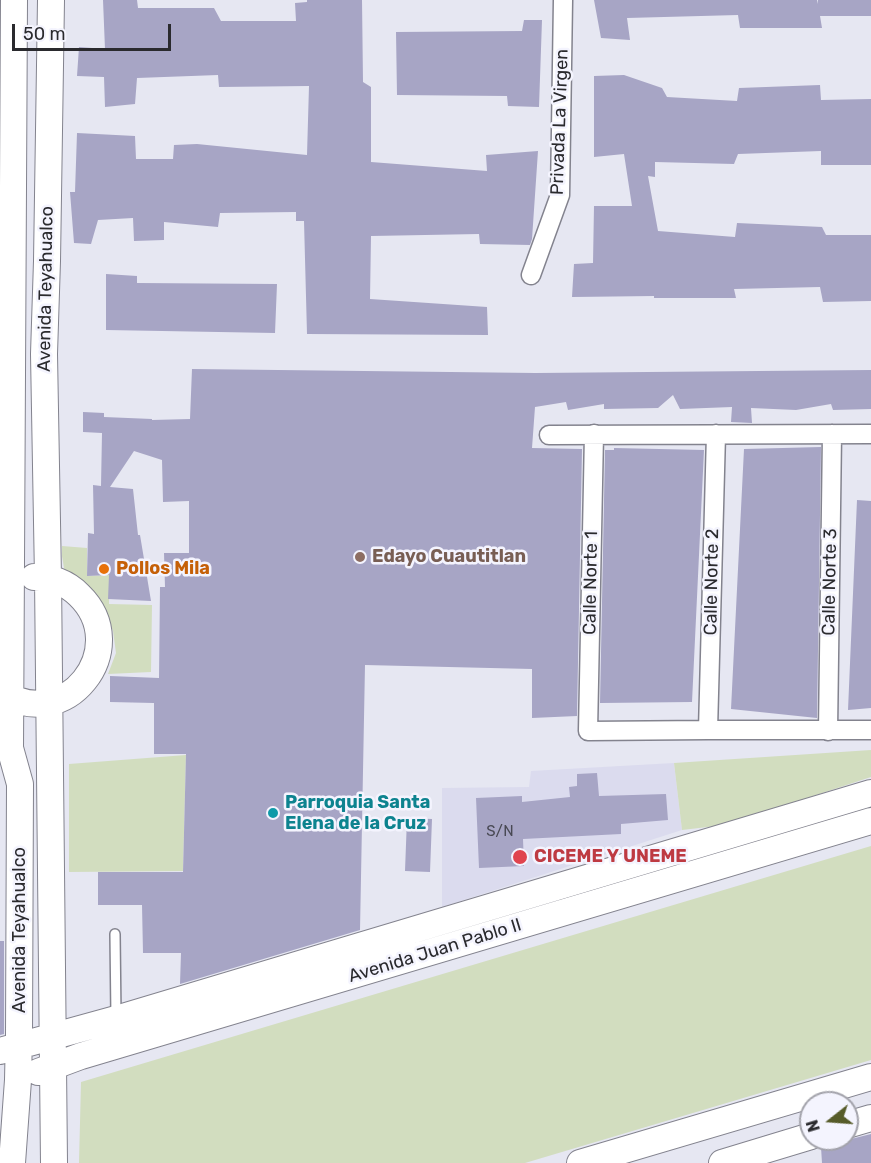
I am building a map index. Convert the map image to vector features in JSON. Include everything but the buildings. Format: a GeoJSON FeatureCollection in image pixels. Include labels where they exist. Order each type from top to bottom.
{"type":"FeatureCollection","features":[{"type":"Feature","properties":{"kind":"main road","name":"Avenida Teyahualco"},"geometry":{"type":"LineString","coordinates":[[12,1163],[9,1048],[19,1023],[20,784],[5,748],[5,585],[6,70],[14,0]]}},
{"type":"Feature","properties":{"kind":"main road","name":"Avenida Teyahualco"},"geometry":{"type":"LineString","coordinates":[[51,0],[44,354],[54,1163]]}},
{"type":"Feature","properties":{"kind":"main road"},"geometry":{"type":"LineString","coordinates":[[5,585],[35,576],[48,578],[71,587],[88,604],[98,627],[98,652],[89,675],[68,697],[49,703],[36,704],[23,703],[5,695]]}},
{"type":"Feature","properties":{"kind":"main road"},"geometry":{"type":"LineString","coordinates":[[9,1048],[116,1019],[871,793]]}},
{"type":"Feature","properties":{"kind":"main road","name":"Avenida Juan Pablo II"},"geometry":{"type":"LineString","coordinates":[[9,1083],[54,1066],[161,1032],[871,821]]}},
{"type":"Feature","properties":{"kind":"main road"},"geometry":{"type":"LineString","coordinates":[[580,1163],[871,1077]]}},
{"type":"Feature","properties":{"kind":"main road"},"geometry":{"type":"LineString","coordinates":[[722,1163],[799,1140]]}},
{"type":"Feature","properties":{"kind":"street","name":"Privada La Virgen"},"geometry":{"type":"LineString","coordinates":[[531,275],[561,195],[562,0]]}},
{"type":"Feature","properties":{"kind":"street","name":"Calle Norte 1"},"geometry":{"type":"LineString","coordinates":[[594,434],[588,731],[708,730]]}},
{"type":"Feature","properties":{"kind":"street","name":"Calle Norte 2"},"geometry":{"type":"LineString","coordinates":[[708,730],[716,434]]}},
{"type":"Feature","properties":{"kind":"street","name":"Calle Norte 3"},"geometry":{"type":"LineString","coordinates":[[828,731],[832,434]]}},
{"type":"Feature","properties":{"kind":"street"},"geometry":{"type":"LineString","coordinates":[[549,435],[871,434]]}},
{"type":"Feature","properties":{"kind":"street"},"geometry":{"type":"LineString","coordinates":[[708,730],[871,730]]}},
{"type":"Feature","properties":{"kind":"lane"},"geometry":{"type":"LineString","coordinates":[[115,934],[116,1019]]}},
{"type":"Feature","properties":{"kind":"shaded area","name":"CICEME Y UNEME"},"geometry":{"type":"Polygon","coordinates":[[[674,763],[682,830],[442,907],[442,788],[529,787],[531,771],[674,763]]]}},
{"type":"Feature","properties":{"kind":"green space"},"geometry":{"type":"Polygon","coordinates":[[[62,546],[87,548],[87,576],[109,575],[109,604],[152,605],[151,672],[108,674],[116,653],[113,631],[102,604],[89,590],[66,580],[62,546]]]}},
{"type":"Feature","properties":{"kind":"green space"},"geometry":{"type":"Polygon","coordinates":[[[871,750],[871,777],[725,825],[682,830],[674,763],[871,750]]]}},
{"type":"Feature","properties":{"kind":"green space"},"geometry":{"type":"Polygon","coordinates":[[[186,755],[183,871],[69,872],[69,764],[186,755]]]}},
{"type":"Feature","properties":{"kind":"green space"},"geometry":{"type":"Polygon","coordinates":[[[871,846],[871,1060],[525,1163],[79,1163],[81,1082],[871,846]]]}},
{"type":"Feature","properties":{"kind":"place","name":"Edayo Cuautitlan"},"geometry":{"type":"Point","coordinates":[360,557]}},
{"type":"Feature","properties":{"kind":"place","name":"Pollos Mila"},"geometry":{"type":"Point","coordinates":[104,569]}},
{"type":"Feature","properties":{"kind":"place","name":"Parroquia Santa Elena de la Cruz"},"geometry":{"type":"Point","coordinates":[273,813]}},
{"type":"Feature","properties":{"kind":"place","name":"CICEME Y UNEME"},"geometry":{"type":"Point","coordinates":[520,857]}}]}
